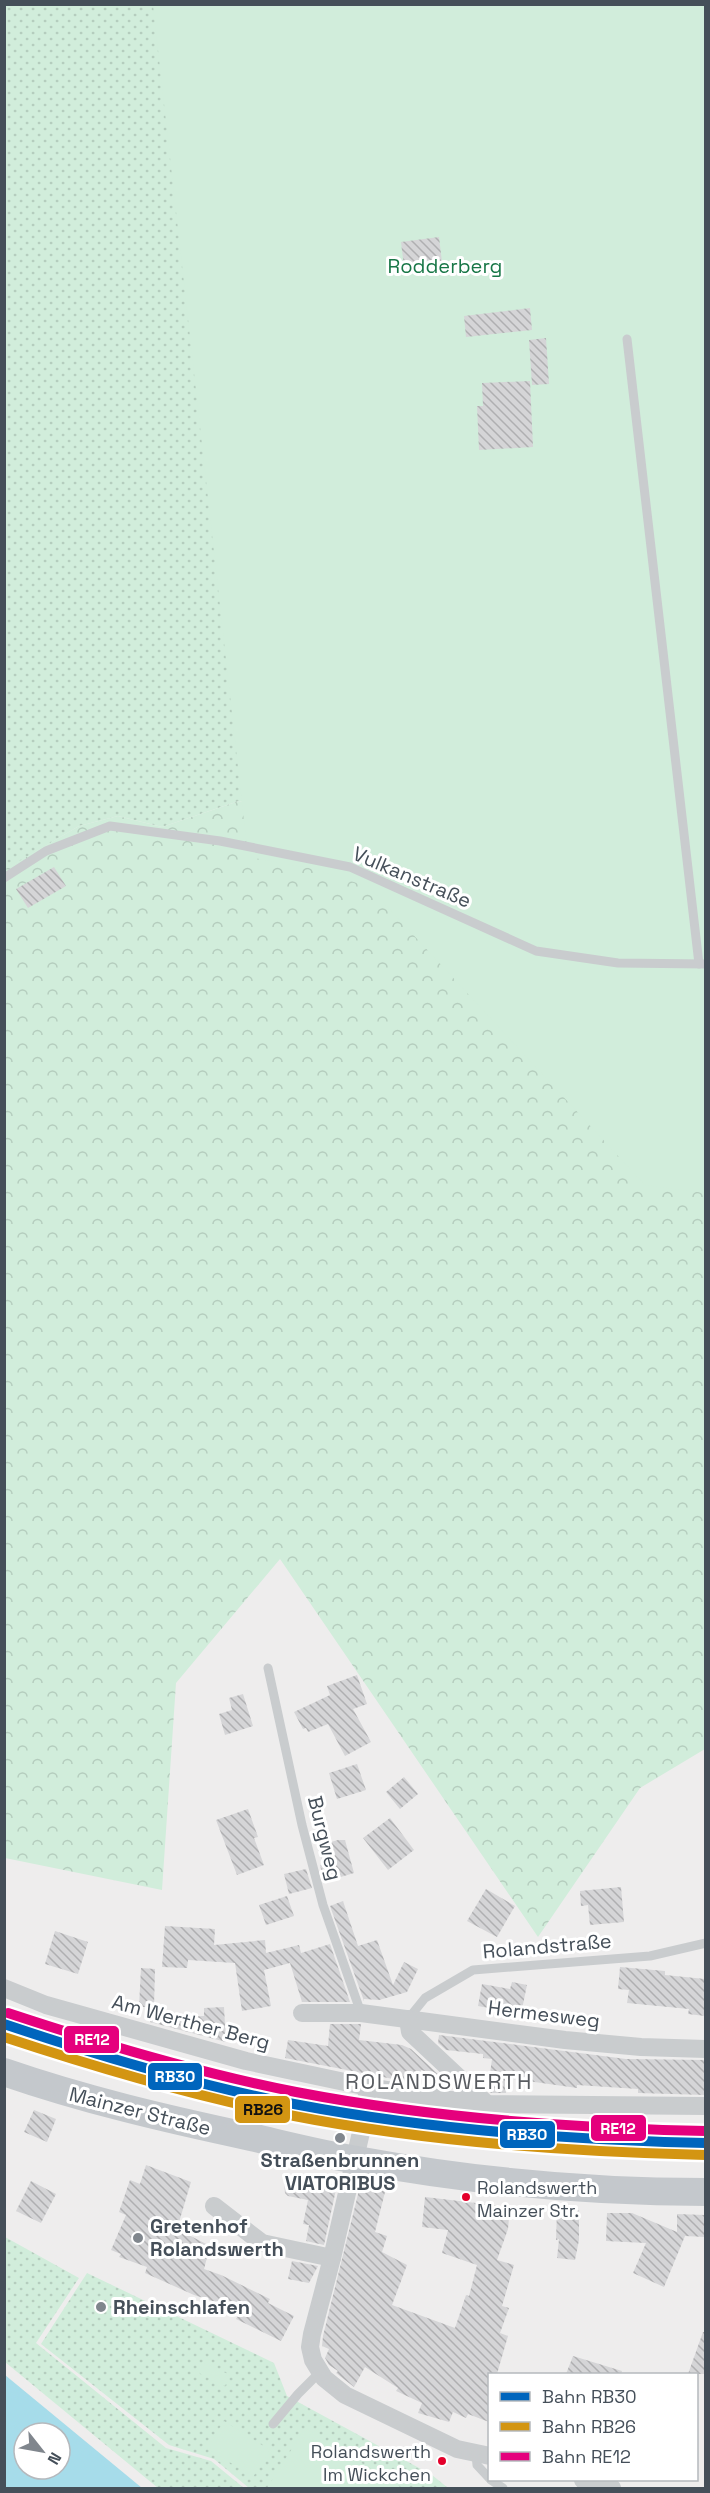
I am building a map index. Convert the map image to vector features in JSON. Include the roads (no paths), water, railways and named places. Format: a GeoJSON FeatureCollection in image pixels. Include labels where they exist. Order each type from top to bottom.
{"type":"FeatureCollection","features":[{"type":"Feature","properties":{"kind":"main road","name":"Mainzer Straße"},"geometry":{"type":"LineString","coordinates":[[4,2072],[62,2092],[165,2119],[356,2160],[525,2182],[652,2192],[705,2193]]}},
{"type":"Feature","properties":{"kind":"street","name":"Am Werther Berg"},"geometry":{"type":"LineString","coordinates":[[4,1988],[46,2005],[246,2061],[367,2091],[488,2104],[705,2106]]}},
{"type":"Feature","properties":{"kind":"street","name":"Hermesweg"},"geometry":{"type":"LineString","coordinates":[[302,2013],[370,2014],[565,2040],[641,2047],[705,2049]]}},
{"type":"Feature","properties":{"kind":"street"},"geometry":{"type":"LineString","coordinates":[[408,2019],[410,2032],[488,2104]]}},
{"type":"Feature","properties":{"kind":"street"},"geometry":{"type":"LineString","coordinates":[[362,2128],[310,2347],[313,2360],[320,2372],[337,2389],[364,2405],[448,2445],[483,2455]]}},
{"type":"Feature","properties":{"kind":"street"},"geometry":{"type":"LineString","coordinates":[[214,2206],[262,2243],[332,2258]]}},
{"type":"Feature","properties":{"kind":"street"},"geometry":{"type":"LineString","coordinates":[[587,2481],[612,2488]]}},
{"type":"Feature","properties":{"kind":"lane"},"geometry":{"type":"LineString","coordinates":[[627,339],[702,964]]}},
{"type":"Feature","properties":{"kind":"lane","name":"Vulkanstraße"},"geometry":{"type":"LineString","coordinates":[[4,878],[46,851],[110,825],[220,841],[350,867],[536,951],[618,963],[702,964]]}},
{"type":"Feature","properties":{"kind":"lane","name":"Burgweg"},"geometry":{"type":"LineString","coordinates":[[268,1668],[302,1825],[323,1905],[370,2014]]}},
{"type":"Feature","properties":{"kind":"lane","name":"Rolandstraße"},"geometry":{"type":"LineString","coordinates":[[408,2019],[425,1998],[473,1970],[651,1956],[705,1942]]}},
{"type":"Feature","properties":{"kind":"lane"},"geometry":{"type":"LineString","coordinates":[[273,2424],[320,2372]]}},
{"type":"Feature","properties":{"kind":"lane"},"geometry":{"type":"LineString","coordinates":[[483,2455],[477,2464],[488,2477]]}},
{"type":"Feature","properties":{"kind":"water"},"geometry":{"type":"Polygon","coordinates":[[[5,2375],[61,2421],[12,2421],[12,2481],[72,2481],[72,2430],[142,2488],[5,2488],[5,2375]]]}},
{"type":"Feature","properties":{"kind":"tunnel"},"geometry":{"type":"LineString","coordinates":[[362,2128],[367,2094]]}},
{"type":"Feature","properties":{"kind":"rail line","name":"RE12"},"geometry":{"type":"LineString","coordinates":[[8,2013],[187,2067],[347,2101],[500,2120],[706,2131]]}},
{"type":"Feature","properties":{"kind":"rail line","name":"RB30"},"geometry":{"type":"LineString","coordinates":[[4,2024],[184,2079],[345,2113],[499,2132],[706,2143]]}},
{"type":"Feature","properties":{"kind":"rail line","name":"RB26"},"geometry":{"type":"LineString","coordinates":[[4,2037],[181,2090],[289,2115],[341,2124],[496,2144],[706,2155]]}},
{"type":"Feature","properties":{"kind":"place","name":"Straßenbrunnen VIATORIBUS"},"geometry":{"type":"Point","coordinates":[340,2138]}},
{"type":"Feature","properties":{"kind":"place","name":"Rolandswerth Mainzer Str."},"geometry":{"type":"Point","coordinates":[466,2197]}},
{"type":"Feature","properties":{"kind":"place","name":"Gretenhof Rolandswerth"},"geometry":{"type":"Point","coordinates":[138,2238]}},
{"type":"Feature","properties":{"kind":"place","name":"Rheinschlafen"},"geometry":{"type":"Point","coordinates":[101,2307]}},
{"type":"Feature","properties":{"kind":"place","name":"Rolandswerth Im Wickchen"},"geometry":{"type":"Point","coordinates":[442,2461]}},
{"type":"Feature","properties":{"kind":"district","name":"ROLANDSWERTH"},"geometry":{"type":"Point","coordinates":[439,2081]}},
{"type":"Feature","properties":{"kind":"park label","name":"Rodderberg"},"geometry":{"type":"Point","coordinates":[445,266]}}]}
